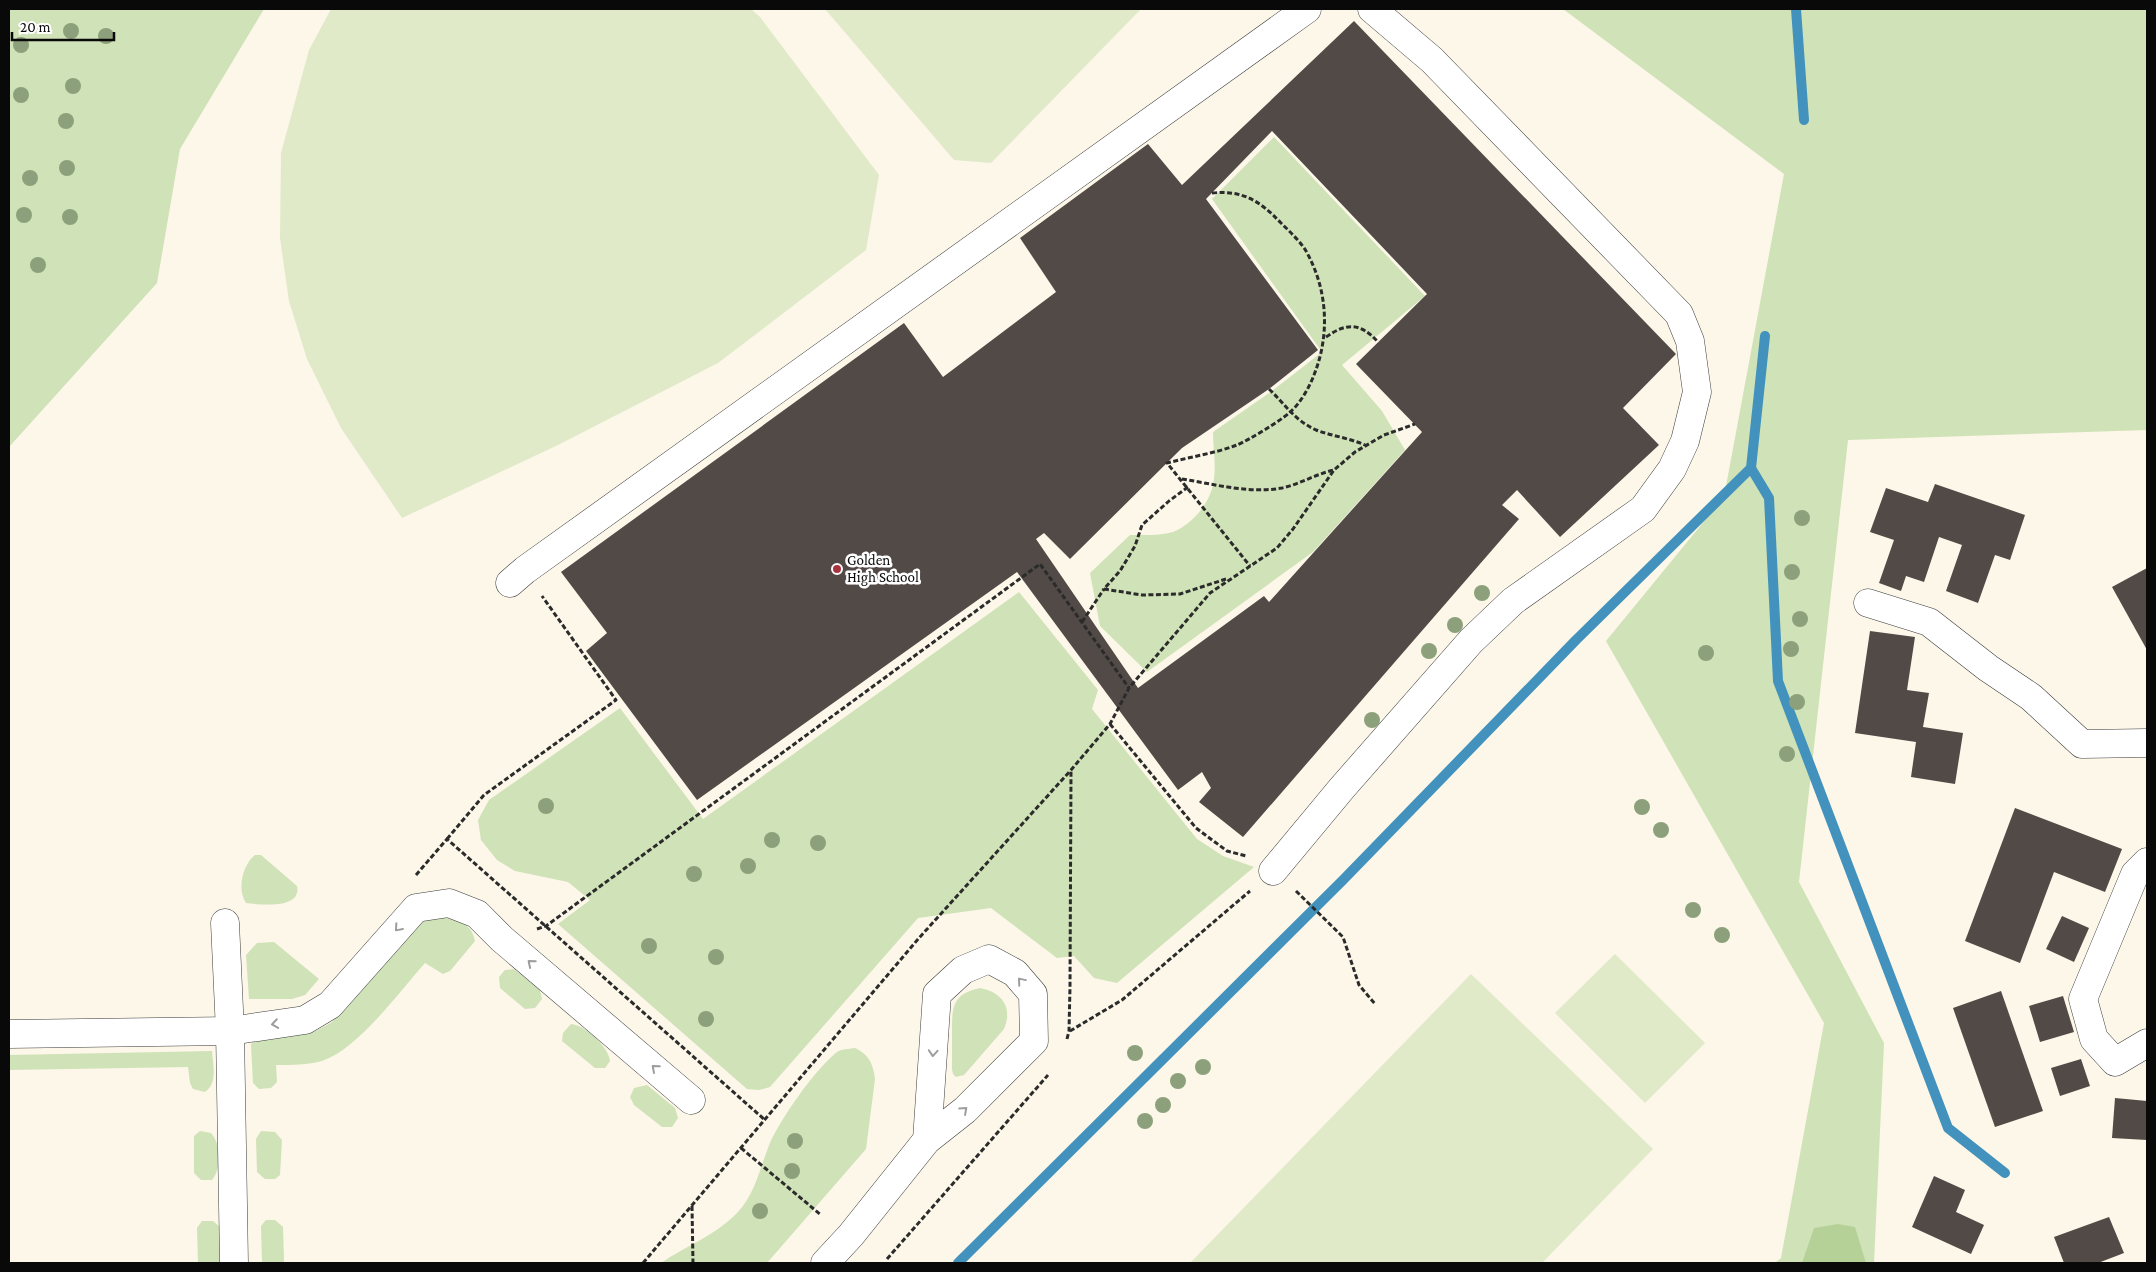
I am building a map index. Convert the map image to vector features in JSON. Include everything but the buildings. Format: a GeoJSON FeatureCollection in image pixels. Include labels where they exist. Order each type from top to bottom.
{"type":"FeatureCollection","features":[{"type":"Feature","properties":{"kind":"street"},"geometry":{"type":"LineString","coordinates":[[517,576],[1307,9]]}},
{"type":"Feature","properties":{"kind":"street"},"geometry":{"type":"LineString","coordinates":[[1280,877],[1342,788],[1471,641],[1513,601],[1643,510],[1672,469],[1685,441],[1697,392],[1690,341],[1679,314],[1432,60],[1372,9]]}},
{"type":"Feature","properties":{"kind":"street"},"geometry":{"type":"LineString","coordinates":[[1868,603],[1929,622],[1988,668],[2031,697],[2082,744],[2147,743]]}},
{"type":"Feature","properties":{"kind":"street"},"geometry":{"type":"LineString","coordinates":[[2147,862],[2135,874],[2083,999],[2094,1039],[2115,1062],[2147,1043]]}},
{"type":"Feature","properties":{"kind":"street"},"geometry":{"type":"LineString","coordinates":[[9,1034],[230,1031],[304,1020],[330,1005],[416,908],[449,903],[477,914],[502,939],[691,1100]]}},
{"type":"Feature","properties":{"kind":"street"},"geometry":{"type":"LineString","coordinates":[[224,923],[230,1031],[234,1263]]}},
{"type":"Feature","properties":{"kind":"street"},"geometry":{"type":"LineString","coordinates":[[825,1263],[851,1235],[926,1140],[965,1110],[1034,1041],[1033,994],[1015,973],[989,959],[963,970],[937,994],[926,1140]]}},
{"type":"Feature","properties":{"kind":"path"},"geometry":{"type":"LineString","coordinates":[[1212,193],[1229,191],[1249,197],[1274,216],[1306,250],[1316,272],[1326,309],[1325,338],[1320,360],[1310,386],[1290,413],[1238,445],[1168,462],[1250,566]]}},
{"type":"Feature","properties":{"kind":"path"},"geometry":{"type":"LineString","coordinates":[[1325,338],[1339,328],[1350,326],[1370,332],[1378,342]]}},
{"type":"Feature","properties":{"kind":"path"},"geometry":{"type":"LineString","coordinates":[[1269,389],[1290,413],[1316,430],[1352,439],[1365,445]]}},
{"type":"Feature","properties":{"kind":"path"},"geometry":{"type":"LineString","coordinates":[[643,1263],[919,938],[1071,770],[1110,724],[1129,688],[1210,593],[1277,548],[1294,529],[1334,470],[1365,445],[1384,434],[1415,424]]}},
{"type":"Feature","properties":{"kind":"path"},"geometry":{"type":"LineString","coordinates":[[1180,478],[1234,488],[1260,490],[1282,488],[1334,470]]}},
{"type":"Feature","properties":{"kind":"path"},"geometry":{"type":"LineString","coordinates":[[1082,622],[1104,589],[1120,572],[1135,546],[1142,525],[1169,501],[1188,488]]}},
{"type":"Feature","properties":{"kind":"path"},"geometry":{"type":"LineString","coordinates":[[502,939],[546,926],[1040,564],[1129,688]]}},
{"type":"Feature","properties":{"kind":"path"},"geometry":{"type":"LineString","coordinates":[[448,839],[484,795],[616,700],[517,576]]}},
{"type":"Feature","properties":{"kind":"path"},"geometry":{"type":"LineString","coordinates":[[1104,589],[1142,594],[1180,594],[1231,578]]}},
{"type":"Feature","properties":{"kind":"path"},"geometry":{"type":"LineString","coordinates":[[1110,724],[1196,828],[1227,851],[1253,858],[1280,877],[1343,938],[1359,986],[1375,1004]]}},
{"type":"Feature","properties":{"kind":"path"},"geometry":{"type":"LineString","coordinates":[[1069,1031],[1122,1000],[1280,877]]}},
{"type":"Feature","properties":{"kind":"path"},"geometry":{"type":"LineString","coordinates":[[741,1148],[821,1215]]}},
{"type":"Feature","properties":{"kind":"path"},"geometry":{"type":"LineString","coordinates":[[692,1205],[693,1263]]}},
{"type":"Feature","properties":{"kind":"green space"},"geometry":{"type":"Polygon","coordinates":[[[9,9],[264,9],[180,149],[157,283],[9,447],[9,9]]]}},
{"type":"Feature","properties":{"kind":"green space"},"geometry":{"type":"Polygon","coordinates":[[[331,9],[751,9],[760,17],[879,175],[866,250],[718,363],[558,445],[402,518],[341,428],[307,359],[289,301],[280,238],[281,153],[309,50],[331,9]]]}},
{"type":"Feature","properties":{"kind":"green space"},"geometry":{"type":"Polygon","coordinates":[[[825,9],[1141,9],[991,163],[954,160],[825,9]]]}},
{"type":"Feature","properties":{"kind":"green space"},"geometry":{"type":"Polygon","coordinates":[[[1563,9],[2147,9],[2147,430],[1848,440],[1799,882],[1884,1043],[1874,1263],[1775,1263],[1781,1258],[1824,1023],[1606,641],[1724,497],[1784,174],[1563,9]]]}},
{"type":"Feature","properties":{"kind":"green space"},"geometry":{"type":"Polygon","coordinates":[[[1274,137],[1425,296],[1342,365],[1382,411],[1405,450],[1313,552],[1147,672],[1100,626],[1090,573],[1130,535],[1157,535],[1173,532],[1194,518],[1210,495],[1214,479],[1213,432],[1272,391],[1322,352],[1212,199],[1274,137]]]}},
{"type":"Feature","properties":{"kind":"green space"},"geometry":{"type":"Polygon","coordinates":[[[1019,592],[1098,690],[1092,709],[1197,839],[1223,856],[1254,867],[1117,983],[1094,978],[1074,956],[1057,958],[991,908],[918,918],[770,1087],[759,1090],[747,1089],[558,924],[590,900],[568,882],[515,871],[497,860],[481,840],[478,820],[489,800],[620,708],[703,819],[1019,592]]]}},
{"type":"Feature","properties":{"kind":"green space"},"geometry":{"type":"Polygon","coordinates":[[[255,855],[261,855],[297,886],[297,893],[293,899],[270,905],[246,903],[243,898],[242,878],[247,865],[255,855]]]}},
{"type":"Feature","properties":{"kind":"green space"},"geometry":{"type":"Polygon","coordinates":[[[447,916],[469,927],[475,941],[450,971],[443,974],[425,963],[364,1032],[336,1055],[311,1063],[276,1065],[277,1082],[271,1088],[259,1089],[253,1083],[251,1045],[255,1038],[274,1034],[304,1034],[316,1031],[332,1022],[421,922],[432,917],[447,916]]]}},
{"type":"Feature","properties":{"kind":"green space"},"geometry":{"type":"Polygon","coordinates":[[[274,942],[319,979],[305,995],[292,999],[249,999],[246,955],[257,943],[274,942]]]}},
{"type":"Feature","properties":{"kind":"green space"},"geometry":{"type":"Polygon","coordinates":[[[1615,954],[1705,1043],[1645,1103],[1555,1013],[1615,954]]]}},
{"type":"Feature","properties":{"kind":"green space"},"geometry":{"type":"Polygon","coordinates":[[[514,969],[540,990],[542,999],[535,1008],[525,1009],[500,988],[499,977],[505,970],[514,969]]]}},
{"type":"Feature","properties":{"kind":"green space"},"geometry":{"type":"Polygon","coordinates":[[[1471,974],[1653,1149],[1542,1263],[1190,1263],[1471,974]]]}},
{"type":"Feature","properties":{"kind":"green space"},"geometry":{"type":"Polygon","coordinates":[[[980,988],[994,993],[1004,1002],[1007,1014],[1004,1029],[964,1075],[956,1077],[952,1069],[953,1009],[959,998],[964,994],[980,988]]]}},
{"type":"Feature","properties":{"kind":"green space"},"geometry":{"type":"Polygon","coordinates":[[[571,1024],[583,1029],[601,1043],[610,1061],[605,1068],[595,1068],[562,1041],[563,1033],[571,1024]]]}},
{"type":"Feature","properties":{"kind":"green space"},"geometry":{"type":"Polygon","coordinates":[[[855,1048],[870,1060],[875,1079],[866,1149],[767,1263],[661,1263],[720,1228],[737,1213],[752,1190],[773,1137],[808,1083],[837,1052],[855,1048]]]}},
{"type":"Feature","properties":{"kind":"green space"},"geometry":{"type":"Polygon","coordinates":[[[212,1051],[213,1079],[212,1084],[205,1092],[193,1089],[190,1083],[188,1067],[9,1070],[9,1055],[212,1051]]]}},
{"type":"Feature","properties":{"kind":"green space"},"geometry":{"type":"Polygon","coordinates":[[[647,1085],[675,1108],[678,1118],[672,1127],[662,1127],[634,1105],[630,1097],[634,1088],[647,1085]]]}},
{"type":"Feature","properties":{"kind":"green space"},"geometry":{"type":"Polygon","coordinates":[[[200,1131],[211,1133],[217,1143],[219,1163],[212,1180],[201,1180],[194,1173],[194,1136],[200,1131]]]}},
{"type":"Feature","properties":{"kind":"green space"},"geometry":{"type":"Polygon","coordinates":[[[261,1131],[275,1132],[282,1140],[280,1175],[275,1179],[265,1179],[257,1172],[256,1139],[261,1131]]]}},
{"type":"Feature","properties":{"kind":"green space"},"geometry":{"type":"Polygon","coordinates":[[[266,1220],[275,1220],[283,1227],[283,1263],[264,1263],[262,1261],[261,1226],[266,1220]]]}},
{"type":"Feature","properties":{"kind":"green space"},"geometry":{"type":"Polygon","coordinates":[[[202,1221],[213,1221],[221,1228],[222,1261],[220,1263],[198,1263],[197,1228],[202,1221]]]}},
{"type":"Feature","properties":{"kind":"green space"},"geometry":{"type":"Polygon","coordinates":[[[1838,1224],[1855,1227],[1866,1263],[1802,1263],[1814,1228],[1838,1224]]]}},
{"type":"Feature","properties":{"kind":"waterway"},"geometry":{"type":"LineString","coordinates":[[1796,9],[1804,120]]}},
{"type":"Feature","properties":{"kind":"waterway"},"geometry":{"type":"LineString","coordinates":[[958,1263],[1343,880],[1576,640],[1751,468],[1765,336]]}},
{"type":"Feature","properties":{"kind":"waterway"},"geometry":{"type":"LineString","coordinates":[[1751,468],[1769,498],[1778,681],[1948,1128],[2005,1173]]}},
{"type":"Feature","properties":{"kind":"place","name":"Golden High School"},"geometry":{"type":"Point","coordinates":[837,569]}}]}
